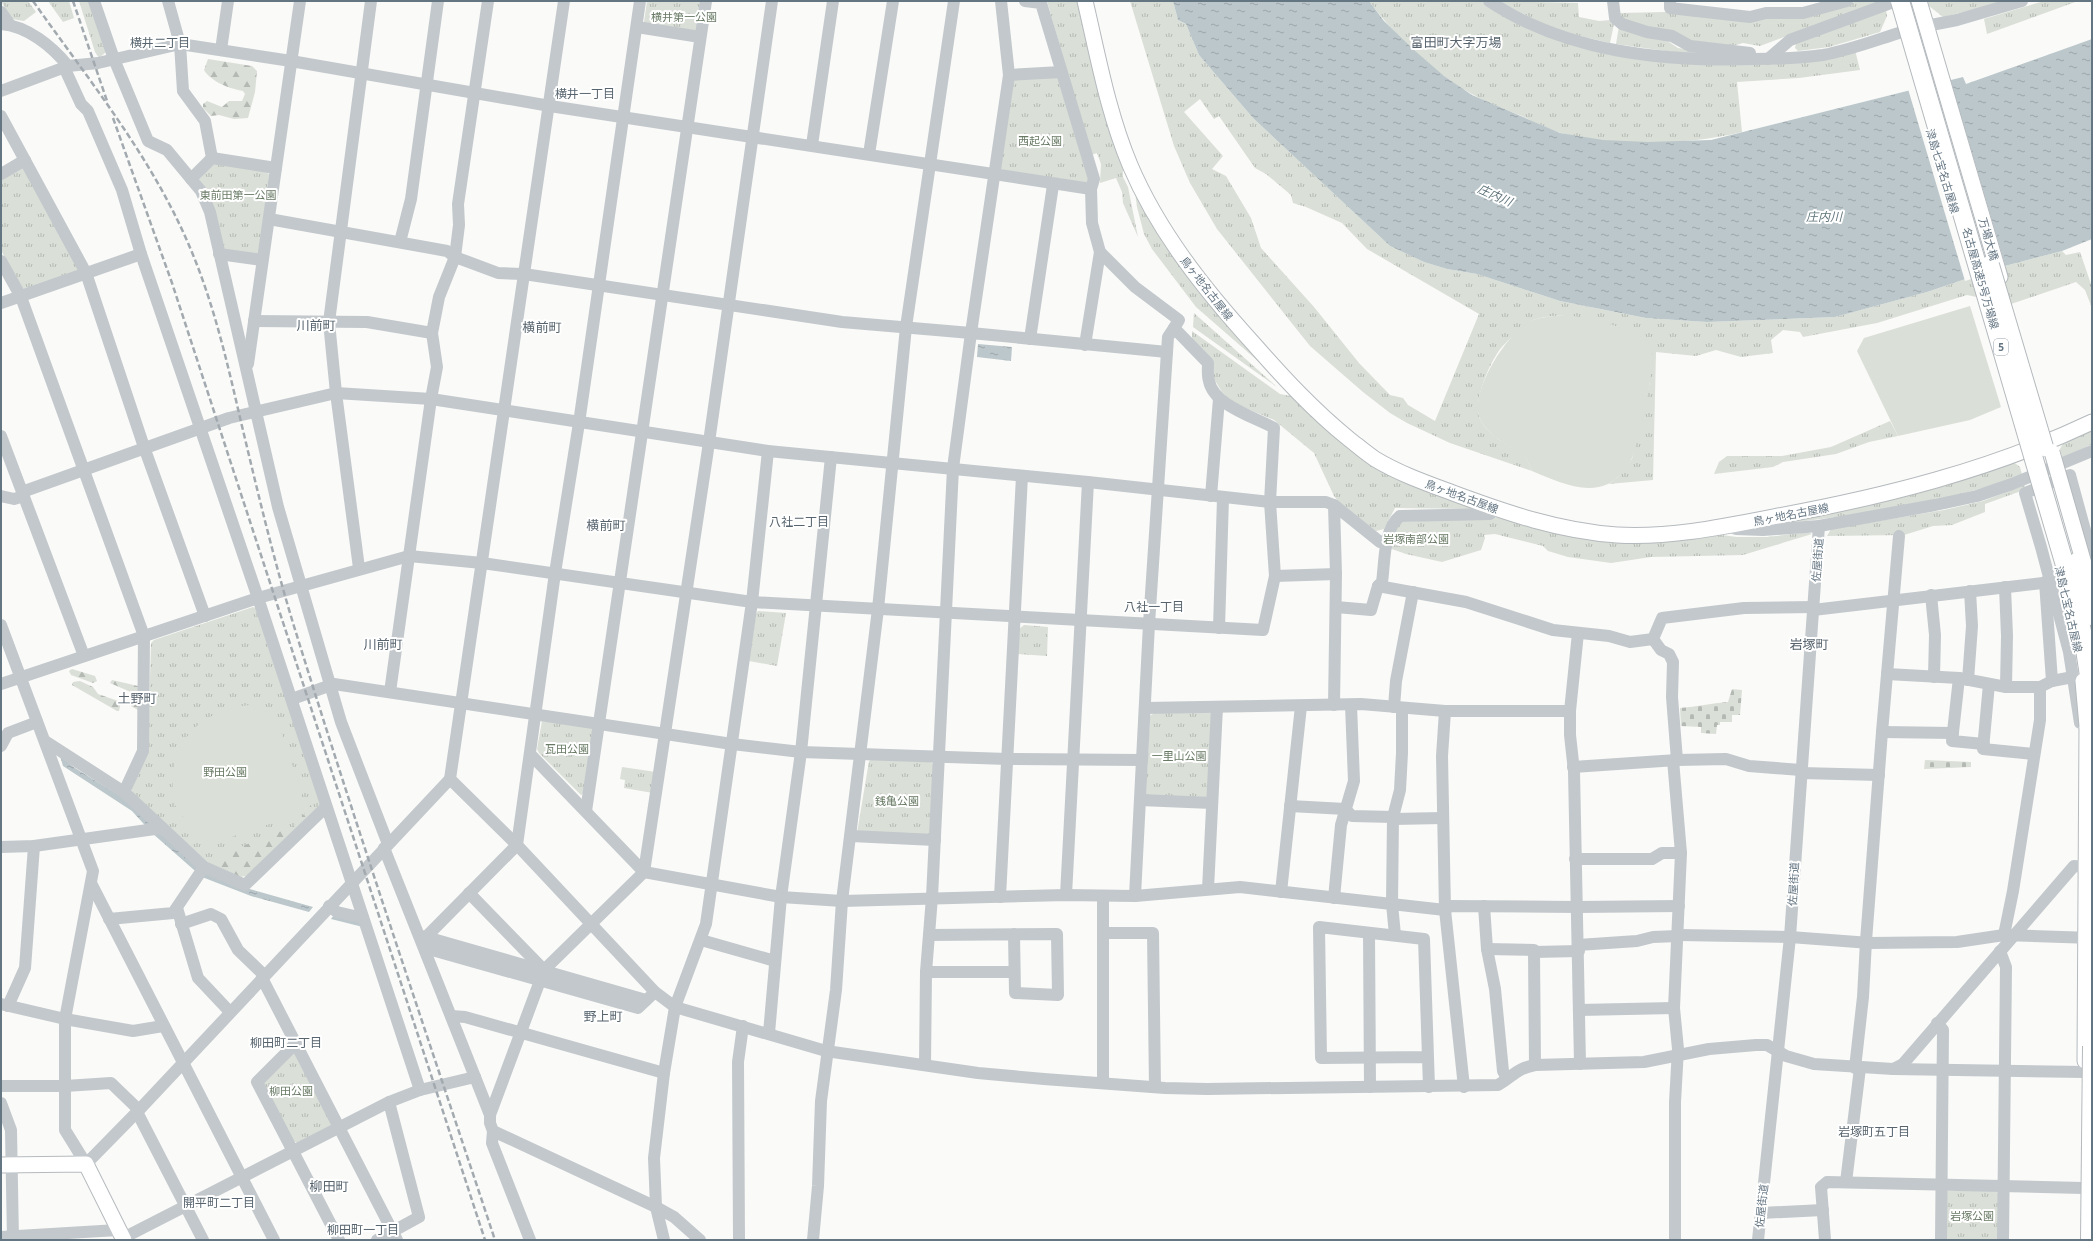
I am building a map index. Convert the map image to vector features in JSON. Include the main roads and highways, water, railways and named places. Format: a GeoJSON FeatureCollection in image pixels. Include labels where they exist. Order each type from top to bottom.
{"type":"FeatureCollection","features":[{"type":"Feature","properties":{"kind":"highway","name":"名古屋高速5号万場線"},"geometry":{"type":"LineString","coordinates":[[1918,4],[2092,616]]}},
{"type":"Feature","properties":{"kind":"highway","name":"名古屋高速5号万場線"},"geometry":{"type":"LineString","coordinates":[[1900,17],[2067,572],[2083,636],[2092,696]]}},
{"type":"Feature","properties":{"kind":"highway"},"geometry":{"type":"LineString","coordinates":[[2090,1240],[2092,1046]]}},
{"type":"Feature","properties":{"kind":"main road","name":"鳥ヶ地名古屋線"},"geometry":{"type":"LineString","coordinates":[[1085,1],[1107,92],[1130,166],[1155,216],[1185,260],[1242,332],[1294,389],[1330,424],[1374,458],[1407,476],[1534,522],[1578,531],[1620,535],[1664,534],[1728,526],[1885,494],[1956,474],[2050,444],[2092,422]]}},
{"type":"Feature","properties":{"kind":"main road","name":"津島七宝名古屋線"},"geometry":{"type":"LineString","coordinates":[[1892,1],[1900,17],[1906,47],[2069,602],[2082,670],[2087,726],[2087,867],[2090,937],[2085,1072],[2088,1131],[2083,1188],[2083,1240]]}},
{"type":"Feature","properties":{"kind":"main road","name":"万場大橋"},"geometry":{"type":"LineString","coordinates":[[1918,4],[1931,41],[2050,444]]}},
{"type":"Feature","properties":{"kind":"main road"},"geometry":{"type":"LineString","coordinates":[[2050,444],[2092,591]]}},
{"type":"Feature","properties":{"kind":"main road"},"geometry":{"type":"LineString","coordinates":[[6,1164],[86,1164],[122,1236]]}},
{"type":"Feature","properties":{"kind":"water","name":"庄内川"},"geometry":{"type":"Polygon","coordinates":[[[1173,1],[1369,1],[1384,21],[1414,50],[1444,76],[1472,95],[1560,133],[1603,140],[1648,142],[1711,140],[1963,77],[1966,84],[2092,39],[2092,239],[2062,251],[2001,267],[1927,292],[1835,317],[1707,322],[1646,318],[1560,301],[1477,274],[1447,269],[1424,262],[1390,246],[1253,118],[1199,55],[1186,24],[1178,20],[1173,1]]]}},
{"type":"Feature","properties":{"kind":"water"},"geometry":{"type":"Polygon","coordinates":[[[978,344],[1012,347],[1011,361],[977,357],[978,344]]]}},
{"type":"Feature","properties":{"kind":"water"},"geometry":{"type":"Polygon","coordinates":[[[60,756],[75,768],[125,799],[159,833],[246,888],[313,907],[309,912],[251,896],[202,877],[152,833],[132,811],[63,766],[60,756]]]}},
{"type":"Feature","properties":{"kind":"water"},"geometry":{"type":"Polygon","coordinates":[[[336,912],[361,918],[363,927],[331,919],[336,912]]]}},
{"type":"Feature","properties":{"kind":"railway"},"geometry":{"type":"LineString","coordinates":[[33,1],[137,148],[173,211],[188,243],[205,286],[219,331],[266,523],[293,623],[367,855],[495,1240]]}},
{"type":"Feature","properties":{"kind":"railway"},"geometry":{"type":"LineString","coordinates":[[73,1],[107,101]]}},
{"type":"Feature","properties":{"kind":"railway"},"geometry":{"type":"LineString","coordinates":[[113,118],[172,283],[485,1240]]}},
{"type":"Feature","properties":{"kind":"district","name":"横井二丁目"},"geometry":{"type":"Point","coordinates":[160,42]}},
{"type":"Feature","properties":{"kind":"district","name":"富田町大字万場"},"geometry":{"type":"Point","coordinates":[1456,42]}},
{"type":"Feature","properties":{"kind":"district","name":"横井一丁目"},"geometry":{"type":"Point","coordinates":[585,93]}},
{"type":"Feature","properties":{"kind":"district","name":"川前町"},"geometry":{"type":"Point","coordinates":[316,325]}},
{"type":"Feature","properties":{"kind":"district","name":"横前町"},"geometry":{"type":"Point","coordinates":[542,327]}},
{"type":"Feature","properties":{"kind":"district","name":"八社二丁目"},"geometry":{"type":"Point","coordinates":[799,521]}},
{"type":"Feature","properties":{"kind":"district","name":"横前町"},"geometry":{"type":"Point","coordinates":[606,525]}},
{"type":"Feature","properties":{"kind":"district","name":"八社一丁目"},"geometry":{"type":"Point","coordinates":[1154,606]}},
{"type":"Feature","properties":{"kind":"district","name":"川前町"},"geometry":{"type":"Point","coordinates":[383,644]}},
{"type":"Feature","properties":{"kind":"district","name":"岩塚町"},"geometry":{"type":"Point","coordinates":[1809,644]}},
{"type":"Feature","properties":{"kind":"district","name":"土野町"},"geometry":{"type":"Point","coordinates":[137,698]}},
{"type":"Feature","properties":{"kind":"district","name":"野上町"},"geometry":{"type":"Point","coordinates":[603,1016]}},
{"type":"Feature","properties":{"kind":"district","name":"柳田町二丁目"},"geometry":{"type":"Point","coordinates":[286,1042]}},
{"type":"Feature","properties":{"kind":"district","name":"岩塚町五丁目"},"geometry":{"type":"Point","coordinates":[1874,1131]}},
{"type":"Feature","properties":{"kind":"district","name":"柳田町"},"geometry":{"type":"Point","coordinates":[329,1186]}},
{"type":"Feature","properties":{"kind":"district","name":"開平町二丁目"},"geometry":{"type":"Point","coordinates":[219,1202]}},
{"type":"Feature","properties":{"kind":"district","name":"柳田町一丁目"},"geometry":{"type":"Point","coordinates":[363,1229]}},
{"type":"Feature","properties":{"kind":"park label","name":"横井第一公園"},"geometry":{"type":"Point","coordinates":[684,16]}},
{"type":"Feature","properties":{"kind":"park label","name":"西起公園"},"geometry":{"type":"Point","coordinates":[1040,140]}},
{"type":"Feature","properties":{"kind":"park label","name":"東前田第一公園"},"geometry":{"type":"Point","coordinates":[238,194]}},
{"type":"Feature","properties":{"kind":"park label","name":"岩塚南部公園"},"geometry":{"type":"Point","coordinates":[1416,538]}},
{"type":"Feature","properties":{"kind":"park label","name":"瓦田公園"},"geometry":{"type":"Point","coordinates":[567,748]}},
{"type":"Feature","properties":{"kind":"park label","name":"一里山公園"},"geometry":{"type":"Point","coordinates":[1179,755]}},
{"type":"Feature","properties":{"kind":"park label","name":"野田公園"},"geometry":{"type":"Point","coordinates":[225,771]}},
{"type":"Feature","properties":{"kind":"park label","name":"銭亀公園"},"geometry":{"type":"Point","coordinates":[897,800]}},
{"type":"Feature","properties":{"kind":"park label","name":"柳田公園"},"geometry":{"type":"Point","coordinates":[291,1090]}},
{"type":"Feature","properties":{"kind":"park label","name":"岩塚公園"},"geometry":{"type":"Point","coordinates":[1972,1215]}}]}
